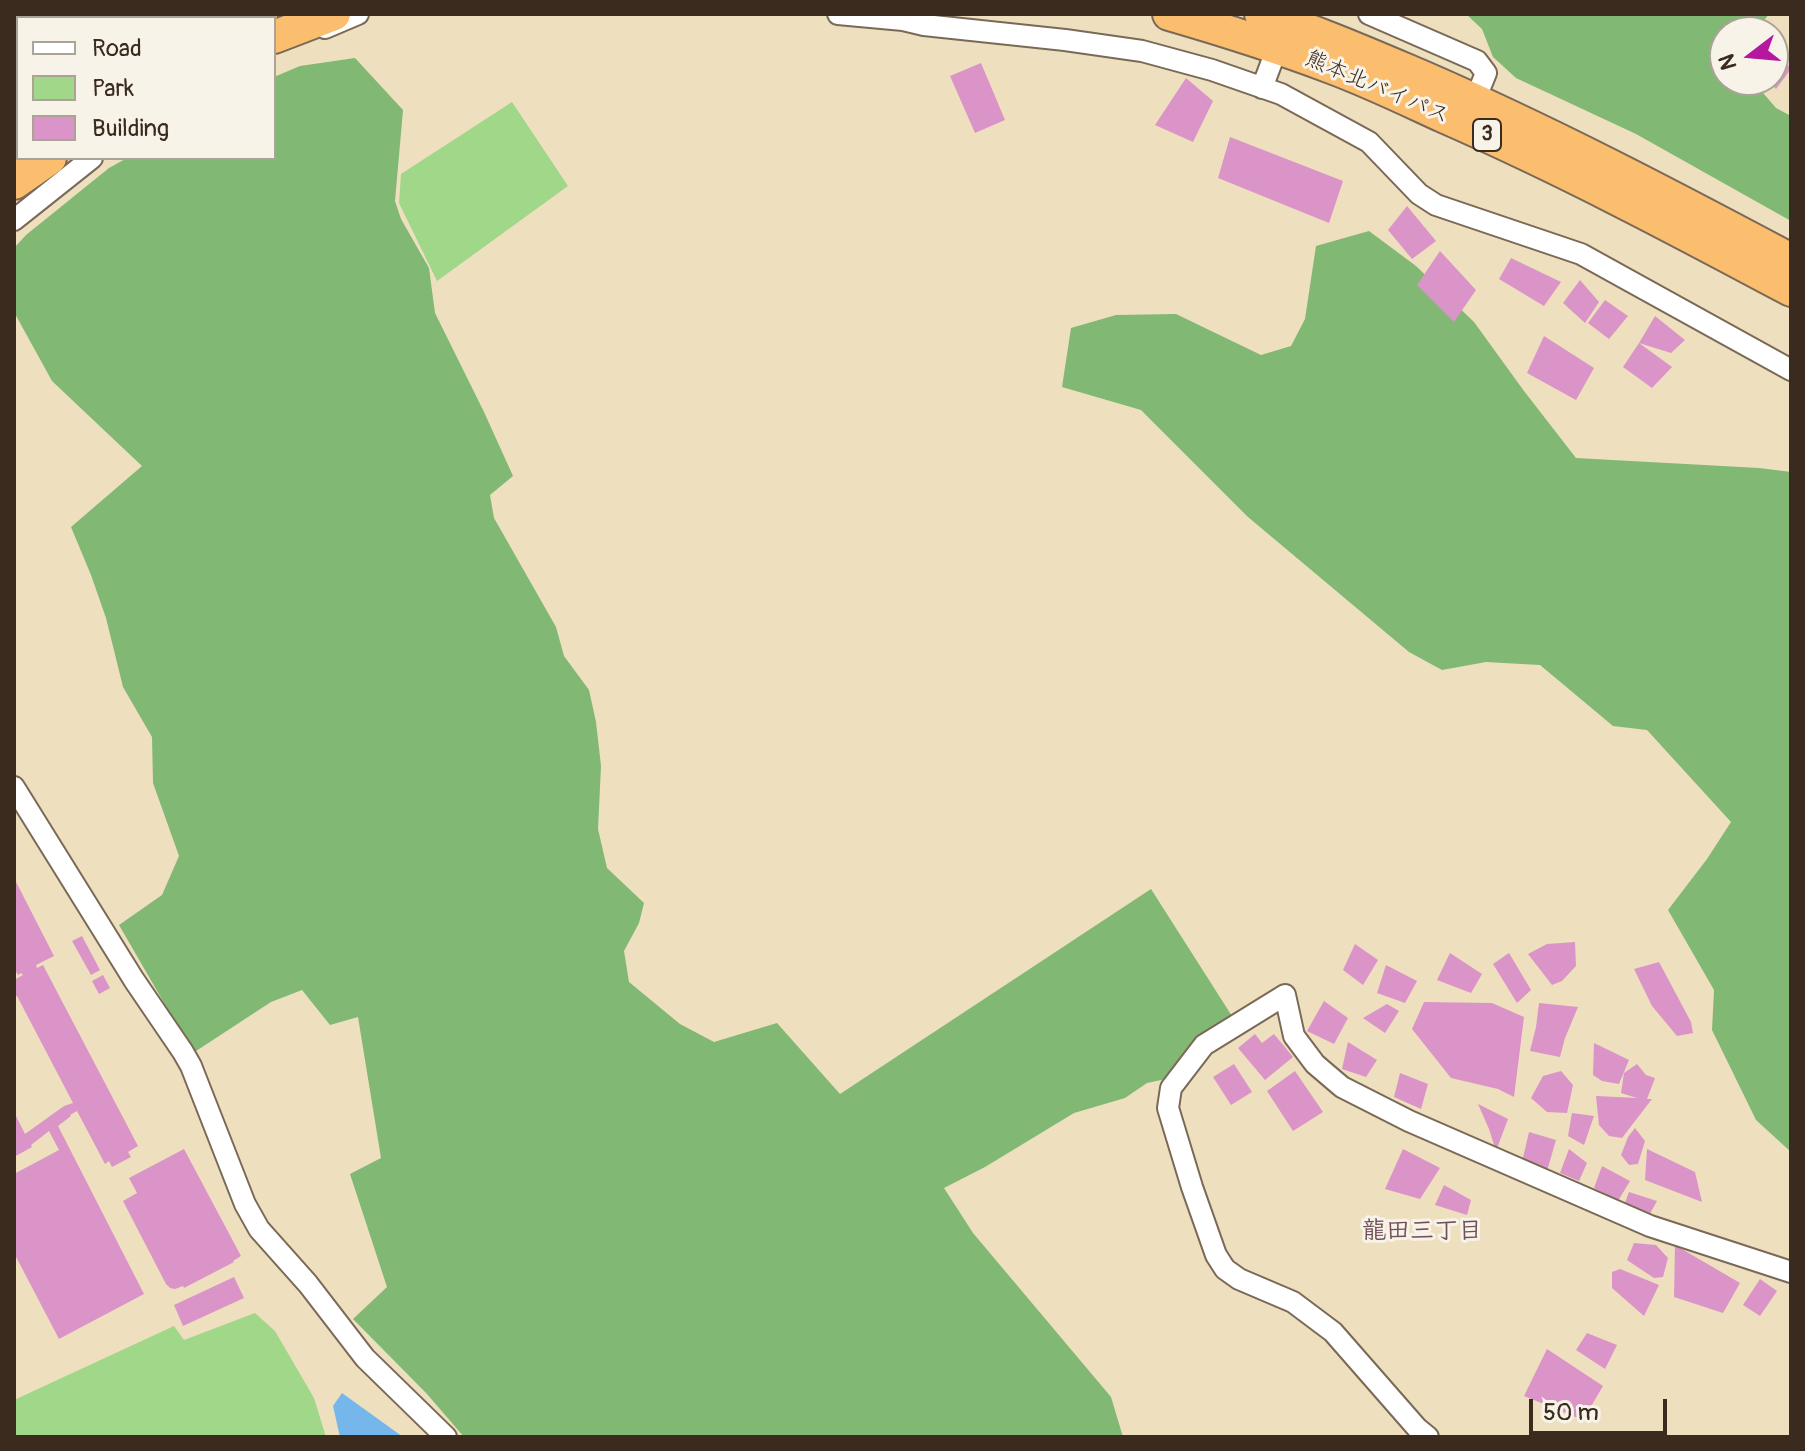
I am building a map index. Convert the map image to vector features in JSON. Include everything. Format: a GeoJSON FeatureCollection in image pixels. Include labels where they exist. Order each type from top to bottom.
{"type":"FeatureCollection","features":[{"type":"Feature","properties":{"kind":"highway"},"geometry":{"type":"LineString","coordinates":[[276,36],[334,14]]}},
{"type":"Feature","properties":{"kind":"highway","name":"熊本北バイパス"},"geometry":{"type":"LineString","coordinates":[[1169,14],[1334,68],[1496,139],[1791,290]]}},
{"type":"Feature","properties":{"kind":"highway","name":"熊本北バイパス"},"geometry":{"type":"LineString","coordinates":[[1261,14],[1475,100],[1584,151],[1791,260]]}},
{"type":"Feature","properties":{"kind":"highway"},"geometry":{"type":"LineString","coordinates":[[14,183],[47,160]]}},
{"type":"Feature","properties":{"kind":"street"},"geometry":{"type":"LineString","coordinates":[[276,50],[358,14]]}},
{"type":"Feature","properties":{"kind":"street"},"geometry":{"type":"LineString","coordinates":[[838,14],[1142,51],[1212,70],[1281,94],[1369,142],[1419,194],[1436,205],[1581,254],[1791,370]]}},
{"type":"Feature","properties":{"kind":"street"},"geometry":{"type":"LineString","coordinates":[[1369,14],[1477,61],[1486,73],[1475,100]]}},
{"type":"Feature","properties":{"kind":"street"},"geometry":{"type":"LineString","coordinates":[[1262,88],[1277,48]]}},
{"type":"Feature","properties":{"kind":"street"},"geometry":{"type":"LineString","coordinates":[[14,220],[89,160]]}},
{"type":"Feature","properties":{"kind":"street"},"geometry":{"type":"LineString","coordinates":[[14,787],[191,1066],[245,1204],[259,1229],[308,1284],[365,1358],[446,1437]]}},
{"type":"Feature","properties":{"kind":"street"},"geometry":{"type":"LineString","coordinates":[[1428,1437],[1333,1332],[1293,1302],[1239,1279],[1225,1269],[1216,1255],[1198,1205],[1168,1108],[1171,1088],[1204,1045],[1285,995],[1294,1036],[1315,1064],[1342,1087],[1409,1121],[1650,1226],[1791,1272]]}},
{"type":"Feature","properties":{"kind":"green space"},"geometry":{"type":"Polygon","coordinates":[[[1466,14],[1769,14],[1709,16],[1709,96],[1766,96],[1776,108],[1791,116],[1791,221],[1636,134],[1516,78],[1493,57],[1482,29],[1466,14]]]}},
{"type":"Feature","properties":{"kind":"green space"},"geometry":{"type":"Polygon","coordinates":[[[355,58],[403,110],[395,201],[401,219],[429,268],[435,313],[513,476],[490,495],[494,518],[556,627],[564,656],[589,690],[601,766],[598,829],[607,868],[644,903],[639,923],[624,951],[629,982],[680,1024],[714,1042],[777,1023],[840,1094],[1151,889],[1237,1024],[1180,1076],[1147,1083],[1125,1098],[1074,1113],[944,1188],[973,1233],[1111,1397],[1123,1437],[464,1437],[427,1394],[353,1319],[387,1287],[350,1174],[381,1158],[358,1017],[330,1025],[302,990],[271,1002],[193,1053],[119,925],[162,895],[179,856],[153,783],[152,737],[123,687],[106,618],[71,527],[142,466],[52,381],[14,312],[14,248],[109,168],[123,160],[276,160],[276,76],[300,66],[355,58]]]}},
{"type":"Feature","properties":{"kind":"green space"},"geometry":{"type":"Polygon","coordinates":[[[512,102],[568,186],[437,281],[399,203],[401,174],[512,102]]]}},
{"type":"Feature","properties":{"kind":"green space"},"geometry":{"type":"Polygon","coordinates":[[[1369,231],[1416,266],[1474,322],[1576,458],[1791,472],[1791,1152],[1756,1120],[1712,1030],[1714,990],[1668,910],[1731,822],[1647,730],[1613,726],[1540,665],[1486,662],[1442,670],[1409,652],[1248,517],[1141,410],[1062,387],[1071,328],[1116,315],[1176,314],[1261,355],[1291,346],[1305,319],[1316,246],[1369,231]]]}},
{"type":"Feature","properties":{"kind":"green space"},"geometry":{"type":"Polygon","coordinates":[[[255,1313],[275,1331],[314,1398],[326,1437],[14,1437],[14,1400],[174,1326],[184,1340],[255,1313]]]}},
{"type":"Feature","properties":{"kind":"water"},"geometry":{"type":"Polygon","coordinates":[[[342,1393],[403,1437],[340,1437],[333,1406],[342,1393]]]}},
{"type":"Feature","properties":{"kind":"building"},"geometry":{"type":"Polygon","coordinates":[[[981,63],[1005,120],[975,133],[950,76],[981,63]]]}},
{"type":"Feature","properties":{"kind":"building"},"geometry":{"type":"Polygon","coordinates":[[[1186,78],[1213,101],[1193,142],[1155,125],[1186,78]]]}},
{"type":"Feature","properties":{"kind":"building"},"geometry":{"type":"Polygon","coordinates":[[[1230,137],[1343,181],[1329,223],[1218,178],[1230,137]]]}},
{"type":"Feature","properties":{"kind":"building"},"geometry":{"type":"Polygon","coordinates":[[[1407,206],[1436,241],[1412,259],[1388,230],[1407,206]]]}},
{"type":"Feature","properties":{"kind":"building"},"geometry":{"type":"Polygon","coordinates":[[[1440,251],[1476,290],[1454,322],[1417,285],[1440,251]]]}},
{"type":"Feature","properties":{"kind":"building"},"geometry":{"type":"Polygon","coordinates":[[[1511,258],[1561,282],[1544,306],[1499,279],[1511,258]]]}},
{"type":"Feature","properties":{"kind":"building"},"geometry":{"type":"Polygon","coordinates":[[[1580,280],[1599,302],[1585,323],[1563,303],[1580,280]]]}},
{"type":"Feature","properties":{"kind":"building"},"geometry":{"type":"Polygon","coordinates":[[[1605,300],[1628,316],[1609,339],[1588,323],[1605,300]]]}},
{"type":"Feature","properties":{"kind":"building"},"geometry":{"type":"Polygon","coordinates":[[[1655,316],[1685,340],[1671,353],[1639,343],[1655,316]]]}},
{"type":"Feature","properties":{"kind":"building"},"geometry":{"type":"Polygon","coordinates":[[[1544,336],[1594,368],[1576,400],[1527,373],[1544,336]]]}},
{"type":"Feature","properties":{"kind":"building"},"geometry":{"type":"Polygon","coordinates":[[[1639,343],[1672,367],[1652,388],[1623,367],[1639,343]]]}},
{"type":"Feature","properties":{"kind":"building"},"geometry":{"type":"Polygon","coordinates":[[[14,878],[54,956],[36,965],[37,968],[43,965],[138,1146],[128,1152],[131,1157],[112,1167],[109,1161],[105,1164],[77,1111],[58,1126],[144,1294],[59,1339],[14,1253],[14,1174],[59,1150],[49,1131],[32,1147],[14,1157],[14,1112],[25,1134],[73,1103],[17,996],[14,997],[14,980],[23,975],[18,975],[14,968],[14,878]]]}},
{"type":"Feature","properties":{"kind":"building"},"geometry":{"type":"Polygon","coordinates":[[[82,936],[100,970],[91,975],[72,941],[82,936]]]}},
{"type":"Feature","properties":{"kind":"building"},"geometry":{"type":"Polygon","coordinates":[[[1575,942],[1576,966],[1562,981],[1552,985],[1528,954],[1547,944],[1575,942]]]}},
{"type":"Feature","properties":{"kind":"building"},"geometry":{"type":"Polygon","coordinates":[[[1355,944],[1378,960],[1363,985],[1343,970],[1355,944]]]}},
{"type":"Feature","properties":{"kind":"building"},"geometry":{"type":"Polygon","coordinates":[[[1450,953],[1482,974],[1471,993],[1437,980],[1450,953]]]}},
{"type":"Feature","properties":{"kind":"building"},"geometry":{"type":"Polygon","coordinates":[[[1509,953],[1531,990],[1517,1003],[1493,964],[1509,953]]]}},
{"type":"Feature","properties":{"kind":"building"},"geometry":{"type":"Polygon","coordinates":[[[1659,962],[1691,1022],[1693,1033],[1677,1036],[1652,1006],[1634,969],[1659,962]]]}},
{"type":"Feature","properties":{"kind":"building"},"geometry":{"type":"Polygon","coordinates":[[[1386,965],[1417,981],[1405,1003],[1377,993],[1386,965]]]}},
{"type":"Feature","properties":{"kind":"building"},"geometry":{"type":"Polygon","coordinates":[[[103,975],[110,988],[99,994],[92,981],[103,975]]]}},
{"type":"Feature","properties":{"kind":"building"},"geometry":{"type":"Polygon","coordinates":[[[1324,1001],[1348,1018],[1334,1044],[1307,1031],[1324,1001]]]}},
{"type":"Feature","properties":{"kind":"building"},"geometry":{"type":"Polygon","coordinates":[[[1424,1002],[1492,1003],[1524,1017],[1514,1097],[1498,1089],[1451,1078],[1412,1029],[1424,1002]]]}},
{"type":"Feature","properties":{"kind":"building"},"geometry":{"type":"Polygon","coordinates":[[[1539,1003],[1578,1007],[1560,1057],[1530,1051],[1539,1003]]]}},
{"type":"Feature","properties":{"kind":"building"},"geometry":{"type":"Polygon","coordinates":[[[1387,1004],[1399,1011],[1385,1033],[1363,1018],[1387,1004]]]}},
{"type":"Feature","properties":{"kind":"building"},"geometry":{"type":"Polygon","coordinates":[[[1255,1034],[1262,1043],[1274,1034],[1293,1057],[1265,1080],[1238,1048],[1255,1034]]]}},
{"type":"Feature","properties":{"kind":"building"},"geometry":{"type":"Polygon","coordinates":[[[1348,1042],[1377,1060],[1366,1077],[1342,1069],[1348,1042]]]}},
{"type":"Feature","properties":{"kind":"building"},"geometry":{"type":"Polygon","coordinates":[[[1594,1043],[1629,1060],[1619,1084],[1602,1081],[1593,1075],[1594,1043]]]}},
{"type":"Feature","properties":{"kind":"building"},"geometry":{"type":"Polygon","coordinates":[[[1234,1064],[1252,1092],[1231,1105],[1213,1077],[1234,1064]]]}},
{"type":"Feature","properties":{"kind":"building"},"geometry":{"type":"Polygon","coordinates":[[[1637,1064],[1646,1075],[1655,1078],[1647,1099],[1652,1099],[1622,1138],[1609,1136],[1599,1125],[1596,1096],[1637,1098],[1621,1093],[1624,1073],[1637,1064]]]}},
{"type":"Feature","properties":{"kind":"building"},"geometry":{"type":"Polygon","coordinates":[[[1295,1071],[1323,1112],[1293,1131],[1267,1091],[1295,1071]]]}},
{"type":"Feature","properties":{"kind":"building"},"geometry":{"type":"Polygon","coordinates":[[[1561,1071],[1573,1085],[1567,1113],[1547,1112],[1531,1098],[1543,1076],[1561,1071]]]}},
{"type":"Feature","properties":{"kind":"building"},"geometry":{"type":"Polygon","coordinates":[[[1400,1073],[1428,1084],[1421,1109],[1394,1097],[1400,1073]]]}},
{"type":"Feature","properties":{"kind":"building"},"geometry":{"type":"Polygon","coordinates":[[[1478,1104],[1508,1119],[1496,1151],[1489,1129],[1478,1104]]]}},
{"type":"Feature","properties":{"kind":"building"},"geometry":{"type":"Polygon","coordinates":[[[1572,1113],[1594,1116],[1584,1145],[1568,1136],[1572,1113]]]}},
{"type":"Feature","properties":{"kind":"building"},"geometry":{"type":"Polygon","coordinates":[[[1635,1128],[1645,1141],[1638,1164],[1629,1165],[1621,1155],[1635,1128]]]}},
{"type":"Feature","properties":{"kind":"building"},"geometry":{"type":"Polygon","coordinates":[[[1529,1132],[1556,1140],[1547,1171],[1522,1162],[1529,1132]]]}},
{"type":"Feature","properties":{"kind":"building"},"geometry":{"type":"Polygon","coordinates":[[[184,1149],[241,1256],[184,1288],[175,1289],[166,1284],[123,1201],[137,1193],[129,1178],[184,1149]]]}},
{"type":"Feature","properties":{"kind":"building"},"geometry":{"type":"Polygon","coordinates":[[[1403,1149],[1440,1168],[1420,1199],[1385,1189],[1403,1149]]]}},
{"type":"Feature","properties":{"kind":"building"},"geometry":{"type":"Polygon","coordinates":[[[1569,1149],[1587,1163],[1579,1181],[1560,1173],[1569,1149]]]}},
{"type":"Feature","properties":{"kind":"building"},"geometry":{"type":"Polygon","coordinates":[[[1647,1149],[1695,1172],[1702,1202],[1645,1180],[1647,1149]]]}},
{"type":"Feature","properties":{"kind":"building"},"geometry":{"type":"Polygon","coordinates":[[[1602,1166],[1630,1181],[1618,1201],[1594,1188],[1602,1166]]]}},
{"type":"Feature","properties":{"kind":"building"},"geometry":{"type":"Polygon","coordinates":[[[1444,1185],[1471,1200],[1467,1215],[1435,1205],[1444,1185]]]}},
{"type":"Feature","properties":{"kind":"building"},"geometry":{"type":"Polygon","coordinates":[[[1629,1192],[1657,1201],[1647,1219],[1623,1208],[1629,1192]]]}},
{"type":"Feature","properties":{"kind":"building"},"geometry":{"type":"Polygon","coordinates":[[[1634,1243],[1656,1245],[1668,1258],[1663,1277],[1654,1278],[1627,1260],[1634,1243]]]}},
{"type":"Feature","properties":{"kind":"building"},"geometry":{"type":"Polygon","coordinates":[[[1675,1245],[1740,1283],[1723,1313],[1674,1297],[1675,1245]]]}},
{"type":"Feature","properties":{"kind":"building"},"geometry":{"type":"Polygon","coordinates":[[[1620,1269],[1659,1285],[1644,1316],[1612,1288],[1612,1272],[1620,1269]]]}},
{"type":"Feature","properties":{"kind":"building"},"geometry":{"type":"Polygon","coordinates":[[[234,1277],[244,1298],[183,1326],[174,1305],[234,1277]]]}},
{"type":"Feature","properties":{"kind":"building"},"geometry":{"type":"Polygon","coordinates":[[[1760,1279],[1777,1291],[1760,1316],[1743,1305],[1760,1279]]]}},
{"type":"Feature","properties":{"kind":"building"},"geometry":{"type":"Polygon","coordinates":[[[1587,1333],[1617,1345],[1605,1369],[1576,1350],[1587,1333]]]}},
{"type":"Feature","properties":{"kind":"building"},"geometry":{"type":"Polygon","coordinates":[[[1547,1349],[1603,1386],[1583,1420],[1524,1396],[1547,1349]]]}},
{"type":"Feature","properties":{"kind":"district","name":"龍田三丁目"},"geometry":{"type":"Point","coordinates":[1422,1232]}}]}
